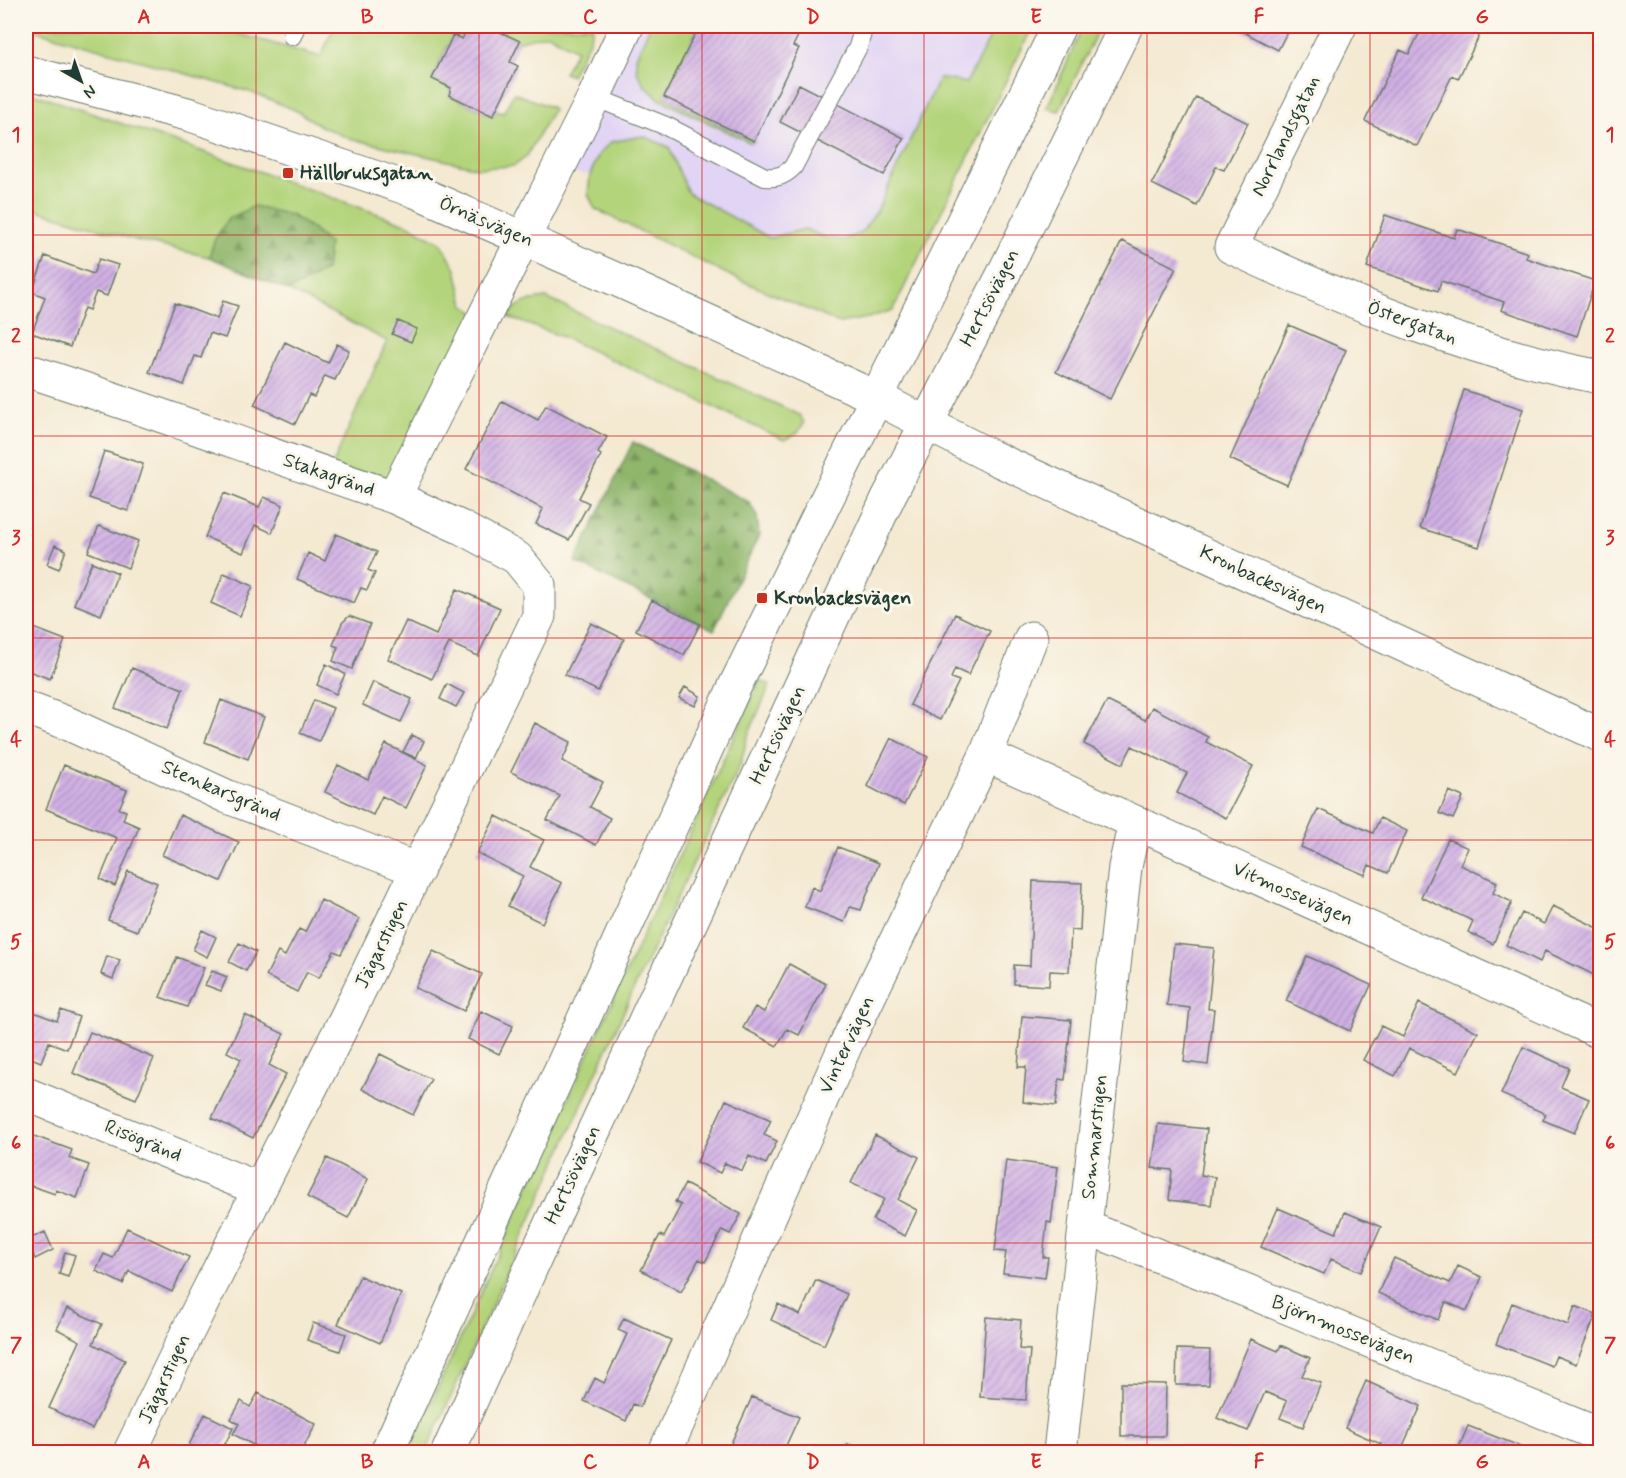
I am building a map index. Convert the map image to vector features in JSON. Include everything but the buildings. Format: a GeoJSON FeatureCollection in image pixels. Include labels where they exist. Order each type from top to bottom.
{"type":"FeatureCollection","features":[{"type":"Feature","properties":{"kind":"street"},"geometry":{"type":"LineString","coordinates":[[522,238],[594,97],[627,26]]}},
{"type":"Feature","properties":{"kind":"street"},"geometry":{"type":"LineString","coordinates":[[387,1452],[735,686],[1059,26]]}},
{"type":"Feature","properties":{"kind":"street","name":"Hertsövägen"},"geometry":{"type":"LineString","coordinates":[[448,1452],[556,1212],[873,531],[1126,26]]}},
{"type":"Feature","properties":{"kind":"street","name":"Norrlandsgatan"},"geometry":{"type":"LineString","coordinates":[[1231,247],[1340,26]]}},
{"type":"Feature","properties":{"kind":"street","name":"Örnäsvägen"},"geometry":{"type":"LineString","coordinates":[[26,72],[191,115],[415,191],[877,398],[927,423]]}},
{"type":"Feature","properties":{"kind":"street","name":"Stakagränd"},"geometry":{"type":"LineString","coordinates":[[26,369],[394,497],[522,238]]}},
{"type":"Feature","properties":{"kind":"street","name":"Östergatan"},"geometry":{"type":"LineString","coordinates":[[1231,247],[1284,272],[1400,320],[1523,360],[1600,377]]}},
{"type":"Feature","properties":{"kind":"street","name":"Kronbacksvägen"},"geometry":{"type":"LineString","coordinates":[[927,423],[992,457],[1600,735]]}},
{"type":"Feature","properties":{"kind":"street","name":"Jägarstigen"},"geometry":{"type":"LineString","coordinates":[[130,1452],[188,1331],[346,1018],[539,616],[539,585],[517,558],[459,527],[394,497]]}},
{"type":"Feature","properties":{"kind":"street","name":"Vintervägen"},"geometry":{"type":"LineString","coordinates":[[665,1452],[847,1042],[986,755],[1031,638]]}},
{"type":"Feature","properties":{"kind":"street","name":"Stenkarsgränd"},"geometry":{"type":"LineString","coordinates":[[26,708],[69,724],[228,797],[418,870]]}},
{"type":"Feature","properties":{"kind":"street","name":"Vitmossevägen"},"geometry":{"type":"LineString","coordinates":[[986,755],[1600,1032]]}},
{"type":"Feature","properties":{"kind":"street","name":"Sommarstigen"},"geometry":{"type":"LineString","coordinates":[[1060,1452],[1125,867],[1135,822]]}},
{"type":"Feature","properties":{"kind":"street","name":"Risögränd"},"geometry":{"type":"LineString","coordinates":[[26,1094],[259,1189]]}},
{"type":"Feature","properties":{"kind":"street","name":"Björnmossevägen"},"geometry":{"type":"LineString","coordinates":[[1085,1227],[1600,1435]]}},
{"type":"Feature","properties":{"kind":"lane"},"geometry":{"type":"LineString","coordinates":[[594,97],[666,126],[765,177],[775,178],[786,174],[793,167],[858,47],[864,26]]}},
{"type":"Feature","properties":{"kind":"shaded area"},"geometry":{"type":"Polygon","coordinates":[[[607,26],[996,26],[966,83],[939,78],[877,211],[861,233],[843,240],[824,237],[805,229],[771,238],[688,193],[669,147],[599,154],[590,175],[539,169],[607,26]]]}},
{"type":"Feature","properties":{"kind":"green space"},"geometry":{"type":"Polygon","coordinates":[[[26,26],[211,26],[321,57],[334,26],[469,26],[462,39],[453,35],[432,79],[451,88],[449,95],[493,116],[496,111],[503,113],[514,93],[551,107],[553,110],[526,157],[514,166],[478,168],[348,138],[321,126],[295,110],[253,93],[26,28],[26,26]]]}},
{"type":"Feature","properties":{"kind":"green space"},"geometry":{"type":"Polygon","coordinates":[[[487,26],[593,27],[589,41],[571,75],[564,73],[576,50],[548,34],[520,41],[487,26]]]}},
{"type":"Feature","properties":{"kind":"green space"},"geometry":{"type":"Polygon","coordinates":[[[650,26],[699,26],[664,97],[754,141],[751,143],[661,100],[645,86],[637,72],[636,57],[650,26]]]}},
{"type":"Feature","properties":{"kind":"green space"},"geometry":{"type":"Polygon","coordinates":[[[996,26],[1033,26],[893,310],[868,318],[839,323],[731,276],[595,209],[588,194],[590,175],[599,154],[611,142],[643,136],[669,147],[688,193],[770,238],[805,229],[824,237],[843,240],[861,233],[877,211],[939,78],[966,83],[996,26]]]}},
{"type":"Feature","properties":{"kind":"green space"},"geometry":{"type":"Polygon","coordinates":[[[1083,26],[1100,26],[1059,111],[1047,108],[1083,26]]]}},
{"type":"Feature","properties":{"kind":"green space"},"geometry":{"type":"Polygon","coordinates":[[[26,91],[409,225],[442,244],[456,269],[464,305],[483,318],[396,498],[328,475],[387,341],[289,291],[326,270],[329,244],[291,215],[215,239],[209,257],[136,240],[27,207],[26,210],[26,91]]]}},
{"type":"Feature","properties":{"kind":"green space"},"geometry":{"type":"Polygon","coordinates":[[[254,206],[291,215],[329,244],[326,270],[289,291],[209,257],[215,239],[228,219],[254,206]]]}},
{"type":"Feature","properties":{"kind":"green space"},"geometry":{"type":"Polygon","coordinates":[[[546,298],[800,415],[804,423],[797,434],[784,440],[563,337],[508,317],[520,305],[546,298]]]}},
{"type":"Feature","properties":{"kind":"green space"},"geometry":{"type":"Polygon","coordinates":[[[633,442],[749,502],[757,516],[759,535],[714,630],[575,562],[633,442]]]}},
{"type":"Feature","properties":{"kind":"green space"},"geometry":{"type":"Polygon","coordinates":[[[760,680],[770,685],[747,738],[741,763],[638,980],[426,1452],[409,1452],[562,1112],[760,680]]]}},
{"type":"Feature","properties":{"kind":"place","name":"Hällbruksgatan"},"geometry":{"type":"Point","coordinates":[288,173]}},
{"type":"Feature","properties":{"kind":"place","name":"Kronbacksvägen"},"geometry":{"type":"Point","coordinates":[762,598]}}]}
